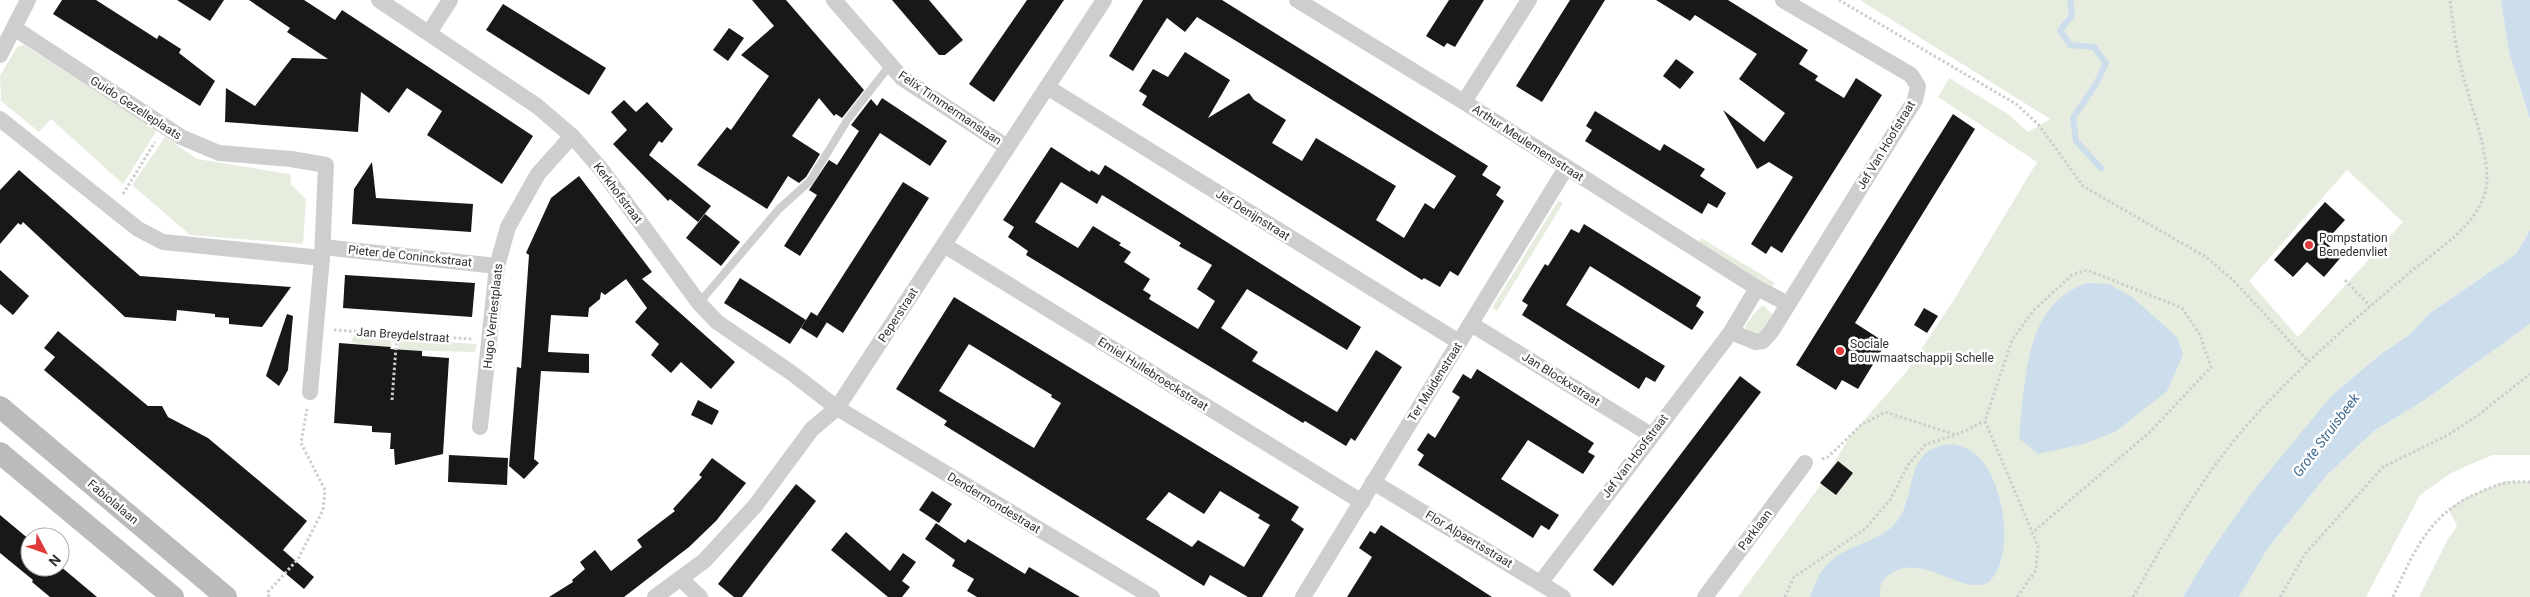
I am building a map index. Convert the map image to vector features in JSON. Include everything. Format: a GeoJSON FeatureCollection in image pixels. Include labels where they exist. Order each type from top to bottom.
{"type":"FeatureCollection","features":[{"type":"Feature","properties":{"kind":"main road","name":"Fabiolalaan"},"geometry":{"type":"LineString","coordinates":[[0,407],[226,597]]}},
{"type":"Feature","properties":{"kind":"main road"},"geometry":{"type":"LineString","coordinates":[[0,453],[174,597]]}},
{"type":"Feature","properties":{"kind":"street"},"geometry":{"type":"LineString","coordinates":[[0,55],[28,0]]}},
{"type":"Feature","properties":{"kind":"street","name":"Kerkhofstraat"},"geometry":{"type":"LineString","coordinates":[[379,0],[538,106],[572,136],[601,169],[699,303],[717,322],[793,374],[837,408]]}},
{"type":"Feature","properties":{"kind":"street"},"geometry":{"type":"LineString","coordinates":[[429,33],[450,0]]}},
{"type":"Feature","properties":{"kind":"street","name":"Felix Timmermanslaan"},"geometry":{"type":"LineString","coordinates":[[834,0],[902,78],[1007,147]]}},
{"type":"Feature","properties":{"kind":"street","name":"Peperstraat"},"geometry":{"type":"LineString","coordinates":[[655,597],[704,561],[755,506],[812,429],[837,408],[1104,0]]}},
{"type":"Feature","properties":{"kind":"street","name":"Arthur Meulemensstraat"},"geometry":{"type":"LineString","coordinates":[[1297,0],[1464,102],[1758,288]]}},
{"type":"Feature","properties":{"kind":"street"},"geometry":{"type":"LineString","coordinates":[[1464,102],[1529,0]]}},
{"type":"Feature","properties":{"kind":"street","name":"Jef Van Hoofstraat"},"geometry":{"type":"LineString","coordinates":[[1731,332],[1756,342],[1763,341],[1915,100],[1918,86],[1911,75],[1784,0]]}},
{"type":"Feature","properties":{"kind":"street","name":"Guido Gezelleplaats"},"geometry":{"type":"LineString","coordinates":[[14,28],[181,137],[219,153],[291,159],[326,165],[322,253],[310,392]]}},
{"type":"Feature","properties":{"kind":"street","name":"Jef Denijnstraat"},"geometry":{"type":"LineString","coordinates":[[1047,87],[1459,342]]}},
{"type":"Feature","properties":{"kind":"street"},"geometry":{"type":"LineString","coordinates":[[0,119],[138,229],[163,242],[322,253]]}},
{"type":"Feature","properties":{"kind":"street","name":"Hugo Verriestplaats"},"geometry":{"type":"LineString","coordinates":[[480,427],[497,266],[508,227],[538,174],[572,136]]}},
{"type":"Feature","properties":{"kind":"street","name":"Ter Muidenstraat"},"geometry":{"type":"LineString","coordinates":[[1303,597],[1566,168]]}},
{"type":"Feature","properties":{"kind":"street","name":"Emiel Hullebroeckstraat"},"geometry":{"type":"LineString","coordinates":[[944,246],[1362,502]]}},
{"type":"Feature","properties":{"kind":"street","name":"Pieter de Coninckstraat"},"geometry":{"type":"LineString","coordinates":[[322,253],[497,266]]}},
{"type":"Feature","properties":{"kind":"street"},"geometry":{"type":"LineString","coordinates":[[1758,288],[1788,304]]}},
{"type":"Feature","properties":{"kind":"street","name":"Jef Van Hoofstraat"},"geometry":{"type":"LineString","coordinates":[[1541,582],[1731,332],[1758,288]]}},
{"type":"Feature","properties":{"kind":"street","name":"Jan Blockxstraat"},"geometry":{"type":"LineString","coordinates":[[1471,324],[1651,435]]}},
{"type":"Feature","properties":{"kind":"street","name":"Dendermondestraat"},"geometry":{"type":"LineString","coordinates":[[837,408],[1152,597]]}},
{"type":"Feature","properties":{"kind":"street","name":"Parklaan"},"geometry":{"type":"LineString","coordinates":[[1705,597],[1805,463]]}},
{"type":"Feature","properties":{"kind":"street","name":"Flor Alpaertsstraat"},"geometry":{"type":"LineString","coordinates":[[1373,482],[1563,597]]}},
{"type":"Feature","properties":{"kind":"street"},"geometry":{"type":"LineString","coordinates":[[681,579],[700,597]]}},
{"type":"Feature","properties":{"kind":"lane"},"geometry":{"type":"LineString","coordinates":[[699,303],[779,209],[810,181],[848,119],[890,65]]}},
{"type":"Feature","properties":{"kind":"path"},"geometry":{"type":"LineString","coordinates":[[1839,0],[2016,104],[2038,124],[2083,186],[2206,257],[2233,280],[2309,362]]}},
{"type":"Feature","properties":{"kind":"path"},"geometry":{"type":"LineString","coordinates":[[2133,597],[2195,494],[2240,433],[2288,381],[2370,306],[2456,234],[2481,204],[2486,188],[2487,170],[2460,65],[2450,0]]}},
{"type":"Feature","properties":{"kind":"path"},"geometry":{"type":"LineString","coordinates":[[113,210],[165,126]]}},
{"type":"Feature","properties":{"kind":"path"},"geometry":{"type":"LineString","coordinates":[[2017,597],[2036,570],[2038,546],[2032,533],[1985,420],[2012,340],[2034,310],[2072,275],[2087,270],[2182,308],[2199,333],[2211,366],[2151,431],[2032,533]]}},
{"type":"Feature","properties":{"kind":"path"},"geometry":{"type":"LineString","coordinates":[[2344,280],[2370,306]]}},
{"type":"Feature","properties":{"kind":"path","name":"Jan Breydelstraat"},"geometry":{"type":"LineString","coordinates":[[316,329],[490,340]]}},
{"type":"Feature","properties":{"kind":"path"},"geometry":{"type":"LineString","coordinates":[[392,400],[397,334]]}},
{"type":"Feature","properties":{"kind":"path"},"geometry":{"type":"LineString","coordinates":[[2280,597],[2305,554],[2383,467],[2448,435],[2477,416],[2530,374]]}},
{"type":"Feature","properties":{"kind":"path"},"geometry":{"type":"LineString","coordinates":[[269,597],[268,592],[298,559],[323,510],[325,490],[302,443],[310,392]]}},
{"type":"Feature","properties":{"kind":"path"},"geometry":{"type":"LineString","coordinates":[[1805,463],[1828,457],[1861,425],[1885,412],[1956,436]]}},
{"type":"Feature","properties":{"kind":"path"},"geometry":{"type":"LineString","coordinates":[[1785,597],[1794,577],[1865,529],[1890,500],[1908,465],[1926,444],[1956,436],[1985,420]]}},
{"type":"Feature","properties":{"kind":"path"},"geometry":{"type":"LineString","coordinates":[[2393,597],[2412,554],[2434,522],[2448,509],[2465,498],[2504,481],[2530,482]]}},
{"type":"Feature","properties":{"kind":"shaded area"},"geometry":{"type":"Polygon","coordinates":[[[1860,0],[2501,0],[2509,52],[2530,119],[2530,230],[2516,254],[2430,313],[2409,335],[2381,354],[2332,395],[2207,557],[2183,597],[1738,597],[1822,483],[1850,436],[1907,371],[1955,298],[2037,162],[1938,97],[1949,78],[2008,114],[2028,132],[2050,119],[1860,0]],[[2347,170],[2249,281],[2298,337],[2403,222],[2347,170]]]}},
{"type":"Feature","properties":{"kind":"shaded area"},"geometry":{"type":"Polygon","coordinates":[[[24,45],[157,130],[123,184],[51,119],[39,132],[1,101],[0,76],[17,47],[24,45]]]}},
{"type":"Feature","properties":{"kind":"shaded area"},"geometry":{"type":"Polygon","coordinates":[[[165,137],[197,159],[290,174],[291,184],[306,199],[303,244],[190,235],[132,185],[165,137]]]}},
{"type":"Feature","properties":{"kind":"shaded area"},"geometry":{"type":"Polygon","coordinates":[[[1558,201],[1563,203],[1497,311],[1492,308],[1558,201]]]}},
{"type":"Feature","properties":{"kind":"shaded area"},"geometry":{"type":"Polygon","coordinates":[[[1701,238],[1775,283],[1771,288],[1698,243],[1701,238]]]}},
{"type":"Feature","properties":{"kind":"shaded area"},"geometry":{"type":"Polygon","coordinates":[[[1763,305],[1773,315],[1760,335],[1747,332],[1745,326],[1763,305]]]}},
{"type":"Feature","properties":{"kind":"shaded area"},"geometry":{"type":"Polygon","coordinates":[[[2530,324],[2530,455],[2492,455],[2451,473],[2420,495],[2366,597],[2239,597],[2268,548],[2326,476],[2374,431],[2423,401],[2530,324]]]}},
{"type":"Feature","properties":{"kind":"shaded area"},"geometry":{"type":"Polygon","coordinates":[[[354,335],[392,338],[391,347],[351,343],[354,335]]]}},
{"type":"Feature","properties":{"kind":"shaded area"},"geometry":{"type":"Polygon","coordinates":[[[399,339],[477,344],[476,350],[473,352],[398,350],[399,339]]]}},
{"type":"Feature","properties":{"kind":"shaded area"},"geometry":{"type":"Polygon","coordinates":[[[2505,481],[2530,482],[2530,597],[2419,597],[2448,539],[2457,526],[2448,509],[2465,498],[2505,481]]]}},
{"type":"Feature","properties":{"kind":"water"},"geometry":{"type":"Polygon","coordinates":[[[2501,0],[2530,0],[2530,119],[2509,52],[2501,0]]]}},
{"type":"Feature","properties":{"kind":"water","name":"Grote Struisbeek"},"geometry":{"type":"Polygon","coordinates":[[[2530,230],[2530,324],[2423,401],[2374,431],[2326,476],[2268,548],[2239,597],[2183,597],[2207,557],[2254,490],[2332,395],[2381,354],[2409,335],[2430,313],[2516,254],[2530,230]]]}},
{"type":"Feature","properties":{"kind":"water"},"geometry":{"type":"Polygon","coordinates":[[[2088,283],[2109,284],[2132,297],[2178,338],[2183,355],[2167,391],[2115,432],[2083,444],[2038,454],[2019,438],[2023,393],[2032,347],[2040,326],[2051,307],[2067,293],[2088,283]]]}},
{"type":"Feature","properties":{"kind":"water"},"geometry":{"type":"Polygon","coordinates":[[[1953,444],[1971,451],[1984,464],[1993,478],[1999,496],[2003,516],[2003,554],[1998,570],[1989,582],[1978,585],[1967,584],[1929,570],[1903,568],[1890,574],[1883,581],[1880,587],[1880,597],[1810,597],[1822,571],[1836,557],[1883,534],[1898,520],[1908,496],[1914,472],[1926,453],[1937,447],[1953,444]]]}},
{"type":"Feature","properties":{"kind":"building"},"geometry":{"type":"Polygon","coordinates":[[[62,0],[96,0],[157,39],[159,35],[181,49],[179,53],[215,81],[200,106],[53,14],[62,0]]]}},
{"type":"Feature","properties":{"kind":"building"},"geometry":{"type":"Polygon","coordinates":[[[177,0],[224,0],[210,21],[177,0]]]}},
{"type":"Feature","properties":{"kind":"building"},"geometry":{"type":"Polygon","coordinates":[[[249,0],[304,0],[335,20],[342,10],[533,136],[502,184],[427,135],[442,111],[407,88],[389,113],[361,92],[358,132],[225,122],[226,88],[255,106],[292,58],[328,59],[287,32],[290,28],[249,0]]]}},
{"type":"Feature","properties":{"kind":"building"},"geometry":{"type":"Polygon","coordinates":[[[752,0],[786,0],[864,90],[842,118],[836,114],[834,116],[819,98],[792,136],[820,154],[806,177],[799,183],[788,176],[767,209],[697,165],[727,127],[731,130],[769,76],[741,55],[774,26],[752,0]]]}},
{"type":"Feature","properties":{"kind":"building"},"geometry":{"type":"Polygon","coordinates":[[[892,0],[929,0],[963,40],[945,55],[939,55],[892,0]]]}},
{"type":"Feature","properties":{"kind":"building"},"geometry":{"type":"Polygon","coordinates":[[[1027,0],[1064,0],[994,102],[969,84],[1027,0]]]}},
{"type":"Feature","properties":{"kind":"building"},"geometry":{"type":"Polygon","coordinates":[[[1143,0],[1222,0],[1488,166],[1482,175],[1501,187],[1496,195],[1504,201],[1458,276],[1450,271],[1440,287],[1424,278],[1422,280],[1142,105],[1147,96],[1139,91],[1153,69],[1168,77],[1185,52],[1230,80],[1208,118],[1249,93],[1254,100],[1286,120],[1272,143],[1302,161],[1316,138],[1396,186],[1376,220],[1404,238],[1425,203],[1434,209],[1456,176],[1197,17],[1185,32],[1167,18],[1133,71],[1109,56],[1143,0]]]}},
{"type":"Feature","properties":{"kind":"building"},"geometry":{"type":"Polygon","coordinates":[[[1449,0],[1484,0],[1455,47],[1447,43],[1444,47],[1426,36],[1449,0]]]}},
{"type":"Feature","properties":{"kind":"building"},"geometry":{"type":"Polygon","coordinates":[[[1570,0],[1605,0],[1542,102],[1516,86],[1570,0]]]}},
{"type":"Feature","properties":{"kind":"building"},"geometry":{"type":"Polygon","coordinates":[[[1656,0],[1728,0],[1808,50],[1799,64],[1818,76],[1815,80],[1844,98],[1856,78],[1882,95],[1782,253],[1771,246],[1766,254],[1751,244],[1793,177],[1769,162],[1757,169],[1723,110],[1764,142],[1785,113],[1739,79],[1757,54],[1695,15],[1690,21],[1656,0]]]}},
{"type":"Feature","properties":{"kind":"building"},"geometry":{"type":"Polygon","coordinates":[[[503,4],[606,68],[589,95],[486,30],[503,4]]]}},
{"type":"Feature","properties":{"kind":"building"},"geometry":{"type":"Polygon","coordinates":[[[729,28],[744,38],[728,61],[713,50],[729,28]]]}},
{"type":"Feature","properties":{"kind":"building"},"geometry":{"type":"Polygon","coordinates":[[[1676,59],[1694,72],[1680,89],[1663,76],[1676,59]]]}},
{"type":"Feature","properties":{"kind":"building"},"geometry":{"type":"Polygon","coordinates":[[[882,98],[947,141],[930,166],[880,133],[800,256],[784,246],[817,195],[809,190],[829,160],[837,165],[859,131],[851,125],[871,99],[877,106],[882,98]]]}},
{"type":"Feature","properties":{"kind":"building"},"geometry":{"type":"Polygon","coordinates":[[[624,100],[636,112],[647,102],[673,129],[662,143],[659,141],[649,155],[711,206],[698,222],[670,199],[668,201],[613,144],[627,130],[611,112],[624,100]]]}},
{"type":"Feature","properties":{"kind":"building"},"geometry":{"type":"Polygon","coordinates":[[[1595,111],[1660,151],[1664,144],[1705,169],[1700,176],[1726,193],[1717,208],[1708,203],[1702,214],[1585,141],[1592,130],[1586,126],[1595,111]]]}},
{"type":"Feature","properties":{"kind":"building"},"geometry":{"type":"Polygon","coordinates":[[[1953,114],[1975,129],[1855,323],[1886,343],[1858,389],[1842,380],[1836,390],[1796,365],[1953,114]]]}},
{"type":"Feature","properties":{"kind":"building"},"geometry":{"type":"Polygon","coordinates":[[[1051,147],[1090,172],[1091,170],[1099,175],[1105,165],[1361,327],[1347,350],[1247,289],[1221,328],[1258,352],[1252,361],[1337,412],[1376,350],[1402,367],[1355,441],[1351,438],[1346,446],[1305,421],[1303,423],[1026,255],[1028,251],[1008,237],[1014,227],[1003,220],[1051,147]],[[1061,182],[1035,222],[1078,248],[1093,226],[1121,243],[1119,245],[1131,252],[1124,262],[1150,279],[1143,290],[1151,295],[1149,299],[1198,329],[1215,301],[1197,289],[1212,265],[1179,246],[1181,243],[1102,195],[1097,204],[1061,182]]]}},
{"type":"Feature","properties":{"kind":"building"},"geometry":{"type":"Polygon","coordinates":[[[372,162],[376,198],[473,204],[471,232],[352,224],[354,189],[372,162]]]}},
{"type":"Feature","properties":{"kind":"building"},"geometry":{"type":"Polygon","coordinates":[[[19,170],[140,276],[291,287],[262,327],[229,324],[229,318],[215,317],[215,314],[177,310],[176,321],[125,317],[23,222],[21,225],[18,223],[0,244],[0,190],[19,170]]]}},
{"type":"Feature","properties":{"kind":"building"},"geometry":{"type":"Polygon","coordinates":[[[579,176],[652,272],[642,279],[735,362],[711,389],[681,362],[671,373],[651,355],[659,344],[635,322],[647,308],[626,279],[605,295],[601,292],[600,299],[589,308],[588,317],[551,315],[548,352],[589,354],[589,373],[541,371],[534,459],[539,463],[524,479],[509,466],[517,367],[521,368],[529,255],[526,253],[551,198],[579,176]]]}},
{"type":"Feature","properties":{"kind":"building"},"geometry":{"type":"Polygon","coordinates":[[[903,182],[929,198],[843,333],[817,316],[903,182]]]}},
{"type":"Feature","properties":{"kind":"building","name":"Pompstation Benedenvliet"},"geometry":{"type":"Polygon","coordinates":[[[2325,202],[2345,220],[2325,242],[2342,256],[2324,277],[2307,262],[2293,277],[2274,260],[2325,202]]]}},
{"type":"Feature","properties":{"kind":"building"},"geometry":{"type":"Polygon","coordinates":[[[705,214],[740,242],[721,266],[686,238],[705,214]]]}},
{"type":"Feature","properties":{"kind":"building"},"geometry":{"type":"Polygon","coordinates":[[[1584,224],[1701,297],[1696,306],[1704,312],[1692,330],[1590,266],[1566,305],[1665,366],[1655,382],[1646,377],[1639,389],[1522,315],[1528,305],[1522,301],[1545,264],[1548,266],[1571,229],[1579,233],[1584,224]]]}},
{"type":"Feature","properties":{"kind":"building"},"geometry":{"type":"Polygon","coordinates":[[[0,270],[29,296],[13,315],[0,304],[0,270]]]}},
{"type":"Feature","properties":{"kind":"building"},"geometry":{"type":"Polygon","coordinates":[[[345,275],[475,283],[472,317],[343,308],[345,275]]]}},
{"type":"Feature","properties":{"kind":"building"},"geometry":{"type":"Polygon","coordinates":[[[740,278],[806,320],[790,344],[724,303],[740,278]]]}},
{"type":"Feature","properties":{"kind":"building"},"geometry":{"type":"Polygon","coordinates":[[[954,297],[1299,507],[1291,520],[1304,529],[1262,597],[1248,597],[1210,575],[1204,586],[944,425],[947,421],[896,389],[954,297]],[[969,344],[939,391],[1034,448],[1061,403],[1051,397],[1052,395],[969,344]],[[1220,491],[1204,514],[1169,492],[1146,519],[1192,547],[1198,540],[1244,567],[1270,525],[1258,518],[1260,515],[1220,491]]]}},
{"type":"Feature","properties":{"kind":"building"},"geometry":{"type":"Polygon","coordinates":[[[1924,308],[1938,316],[1927,333],[1914,325],[1924,308]]]}},
{"type":"Feature","properties":{"kind":"building"},"geometry":{"type":"Polygon","coordinates":[[[811,312],[827,322],[817,338],[801,328],[811,312]]]}},
{"type":"Feature","properties":{"kind":"building"},"geometry":{"type":"Polygon","coordinates":[[[287,314],[293,316],[288,370],[279,386],[266,376],[287,314]]]}},
{"type":"Feature","properties":{"kind":"building"},"geometry":{"type":"Polygon","coordinates":[[[58,331],[148,406],[162,406],[168,417],[208,438],[307,521],[283,550],[314,577],[304,589],[44,370],[55,357],[44,348],[58,331]]]}},
{"type":"Feature","properties":{"kind":"building"},"geometry":{"type":"Polygon","coordinates":[[[339,343],[422,351],[422,356],[449,358],[443,454],[395,465],[394,449],[390,449],[391,433],[372,432],[372,426],[334,423],[339,343]]]}},
{"type":"Feature","properties":{"kind":"building"},"geometry":{"type":"Polygon","coordinates":[[[1477,369],[1594,443],[1588,452],[1595,456],[1583,474],[1528,440],[1501,479],[1559,515],[1549,530],[1541,525],[1533,538],[1418,465],[1424,455],[1417,450],[1428,433],[1435,438],[1460,397],[1452,392],[1463,374],[1471,379],[1477,369]]]}},
{"type":"Feature","properties":{"kind":"building"},"geometry":{"type":"Polygon","coordinates":[[[1740,376],[1761,392],[1613,586],[1593,570],[1740,376]]]}},
{"type":"Feature","properties":{"kind":"building"},"geometry":{"type":"Polygon","coordinates":[[[698,400],[719,411],[712,425],[691,415],[698,400]]]}},
{"type":"Feature","properties":{"kind":"building"},"geometry":{"type":"Polygon","coordinates":[[[449,455],[508,458],[507,485],[448,482],[449,455]]]}},
{"type":"Feature","properties":{"kind":"building"},"geometry":{"type":"Polygon","coordinates":[[[712,458],[746,483],[716,521],[689,547],[624,597],[549,597],[573,582],[572,580],[585,569],[580,562],[595,550],[611,571],[642,547],[637,540],[675,511],[673,509],[702,477],[699,475],[712,458]]]}},
{"type":"Feature","properties":{"kind":"building"},"geometry":{"type":"Polygon","coordinates":[[[1838,461],[1853,473],[1836,495],[1820,483],[1838,461]]]}},
{"type":"Feature","properties":{"kind":"building"},"geometry":{"type":"Polygon","coordinates":[[[796,484],[816,501],[742,597],[734,597],[718,584],[796,484]]]}},
{"type":"Feature","properties":{"kind":"building"},"geometry":{"type":"Polygon","coordinates":[[[932,491],[952,504],[939,523],[919,510],[932,491]]]}},
{"type":"Feature","properties":{"kind":"building"},"geometry":{"type":"Polygon","coordinates":[[[0,515],[20,532],[20,569],[0,553],[0,515]]]}},
{"type":"Feature","properties":{"kind":"building"},"geometry":{"type":"Polygon","coordinates":[[[936,523],[965,543],[968,539],[1025,574],[1029,567],[1080,597],[977,597],[967,591],[974,579],[952,566],[955,560],[925,539],[936,523]]]}},
{"type":"Feature","properties":{"kind":"building"},"geometry":{"type":"Polygon","coordinates":[[[1381,525],[1492,597],[1347,597],[1372,557],[1359,548],[1370,531],[1375,534],[1381,525]]]}},
{"type":"Feature","properties":{"kind":"building"},"geometry":{"type":"Polygon","coordinates":[[[846,532],[890,571],[903,553],[916,562],[902,581],[910,587],[902,597],[888,597],[831,550],[846,532]]]}},
{"type":"Feature","properties":{"kind":"building"},"geometry":{"type":"Polygon","coordinates":[[[70,574],[97,597],[50,597],[32,582],[33,580],[29,577],[70,577],[70,574]]]}},
{"type":"Feature","properties":{"kind":"waterway"},"geometry":{"type":"LineString","coordinates":[[2070,0],[2072,16],[2060,30],[2070,45],[2094,47],[2106,63],[2096,84],[2073,118],[2076,141],[2101,168]]}},
{"type":"Feature","properties":{"kind":"place","name":"Pompstation Benedenvliet"},"geometry":{"type":"Point","coordinates":[2309,245]}},
{"type":"Feature","properties":{"kind":"place","name":"Sociale Bouwmaatschappij Schelle"},"geometry":{"type":"Point","coordinates":[1840,351]}}]}
